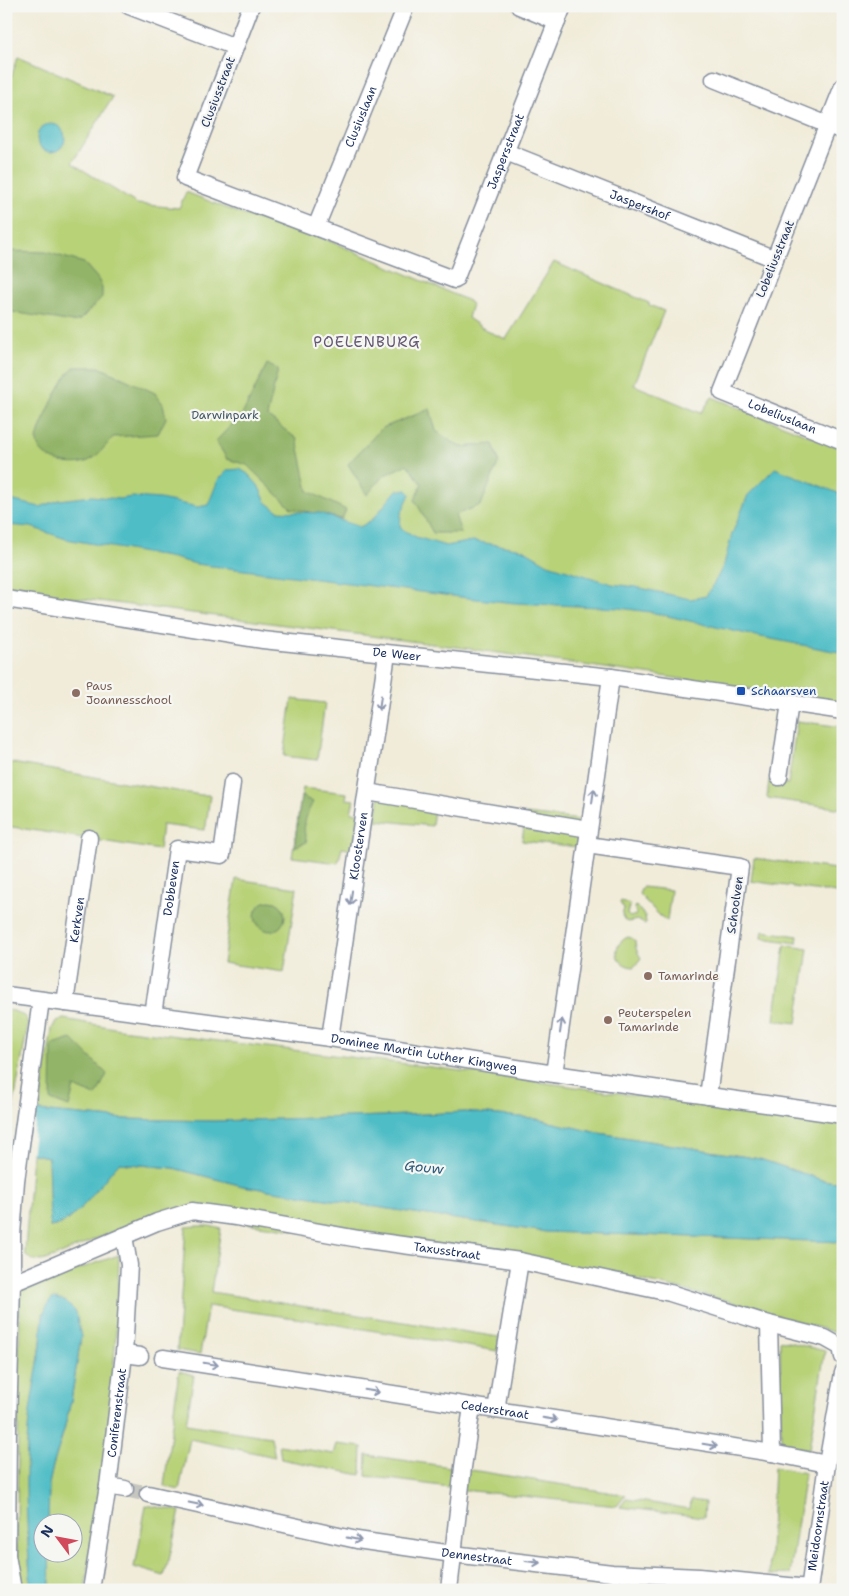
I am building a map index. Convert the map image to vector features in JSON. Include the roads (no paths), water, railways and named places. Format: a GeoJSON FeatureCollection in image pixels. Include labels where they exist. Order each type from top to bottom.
{"type":"FeatureCollection","features":[{"type":"Feature","properties":{"kind":"street"},"geometry":{"type":"LineString","coordinates":[[129,6],[236,48]]}},
{"type":"Feature","properties":{"kind":"street","name":"Clusiusstraat"},"geometry":{"type":"LineString","coordinates":[[252,6],[185,178],[316,227]]}},
{"type":"Feature","properties":{"kind":"street","name":"Clusiuslaan"},"geometry":{"type":"LineString","coordinates":[[316,227],[406,6]]}},
{"type":"Feature","properties":{"kind":"street"},"geometry":{"type":"LineString","coordinates":[[519,6],[557,22]]}},
{"type":"Feature","properties":{"kind":"street","name":"Jaspersstraat"},"geometry":{"type":"LineString","coordinates":[[316,227],[455,280],[563,6]]}},
{"type":"Feature","properties":{"kind":"street"},"geometry":{"type":"LineString","coordinates":[[714,79],[835,128]]}},
{"type":"Feature","properties":{"kind":"street","name":"Lobeliusstraat"},"geometry":{"type":"LineString","coordinates":[[722,392],[775,259],[835,128],[843,86]]}},
{"type":"Feature","properties":{"kind":"street","name":"Jaspershof"},"geometry":{"type":"LineString","coordinates":[[506,152],[775,259]]}},
{"type":"Feature","properties":{"kind":"street","name":"Lobeliuslaan"},"geometry":{"type":"LineString","coordinates":[[722,392],[843,441]]}},
{"type":"Feature","properties":{"kind":"street","name":"De Weer"},"geometry":{"type":"LineString","coordinates":[[6,599],[263,640],[611,677],[843,711]]}},
{"type":"Feature","properties":{"kind":"street","name":"Kloosterven"},"geometry":{"type":"LineString","coordinates":[[330,1038],[387,654]]}},
{"type":"Feature","properties":{"kind":"street"},"geometry":{"type":"LineString","coordinates":[[554,1074],[611,677]]}},
{"type":"Feature","properties":{"kind":"street"},"geometry":{"type":"LineString","coordinates":[[779,777],[790,703]]}},
{"type":"Feature","properties":{"kind":"street","name":"Dobbeven"},"geometry":{"type":"LineString","coordinates":[[153,1015],[177,849],[222,855],[232,783]]}},
{"type":"Feature","properties":{"kind":"street"},"geometry":{"type":"LineString","coordinates":[[367,792],[588,837]]}},
{"type":"Feature","properties":{"kind":"street","name":"Schoolven"},"geometry":{"type":"LineString","coordinates":[[588,837],[740,867],[708,1096]]}},
{"type":"Feature","properties":{"kind":"street","name":"Kerkven"},"geometry":{"type":"LineString","coordinates":[[65,1003],[89,838]]}},
{"type":"Feature","properties":{"kind":"street","name":"Dominee Martin Luther Kingweg"},"geometry":{"type":"LineString","coordinates":[[6,996],[330,1038],[554,1074],[843,1115]]}},
{"type":"Feature","properties":{"kind":"street"},"geometry":{"type":"LineString","coordinates":[[13,1590],[7,1555],[9,1285],[16,1181],[40,1000]]}},
{"type":"Feature","properties":{"kind":"street","name":"Taxusstraat"},"geometry":{"type":"LineString","coordinates":[[9,1285],[157,1222],[192,1211],[359,1239],[520,1261],[670,1293],[769,1324]]}},
{"type":"Feature","properties":{"kind":"street","name":"Coniferenstraat"},"geometry":{"type":"LineString","coordinates":[[91,1590],[108,1486],[124,1354],[129,1265],[124,1236]]}},
{"type":"Feature","properties":{"kind":"street"},"geometry":{"type":"LineString","coordinates":[[496,1410],[520,1261]]}},
{"type":"Feature","properties":{"kind":"street"},"geometry":{"type":"LineString","coordinates":[[772,1453],[769,1324],[825,1338],[841,1347],[843,1357]]}},
{"type":"Feature","properties":{"kind":"street"},"geometry":{"type":"LineString","coordinates":[[124,1354],[140,1356]]}},
{"type":"Feature","properties":{"kind":"street","name":"Cederstraat"},"geometry":{"type":"LineString","coordinates":[[163,1358],[772,1453],[827,1464]]}},
{"type":"Feature","properties":{"kind":"street","name":"Meidoornstraat"},"geometry":{"type":"LineString","coordinates":[[809,1589],[827,1464],[843,1373]]}},
{"type":"Feature","properties":{"kind":"street"},"geometry":{"type":"LineString","coordinates":[[449,1590],[452,1554],[472,1407]]}},
{"type":"Feature","properties":{"kind":"street"},"geometry":{"type":"LineString","coordinates":[[108,1486],[125,1489]]}},
{"type":"Feature","properties":{"kind":"street","name":"Dennestraat"},"geometry":{"type":"LineString","coordinates":[[148,1494],[357,1540],[452,1554],[612,1572],[700,1577],[809,1589]]}},
{"type":"Feature","properties":{"kind":"water"},"geometry":{"type":"Polygon","coordinates":[[[51,124],[61,128],[65,138],[61,148],[51,152],[41,148],[37,138],[41,128],[51,124]]]}},
{"type":"Feature","properties":{"kind":"water"},"geometry":{"type":"Polygon","coordinates":[[[775,468],[843,495],[843,653],[751,635],[650,612],[619,608],[515,603],[476,599],[196,564],[173,558],[66,539],[31,527],[6,525],[6,499],[40,507],[59,500],[92,496],[119,499],[132,497],[160,499],[198,507],[208,505],[218,480],[228,470],[240,469],[248,474],[258,485],[266,502],[278,511],[320,513],[360,527],[373,519],[397,490],[407,490],[410,494],[401,514],[400,528],[416,537],[446,546],[473,541],[523,549],[548,564],[612,584],[636,587],[690,599],[706,596],[724,564],[732,534],[748,495],[775,468]]]}},
{"type":"Feature","properties":{"kind":"water","name":"Gouw"},"geometry":{"type":"Polygon","coordinates":[[[6,1107],[125,1119],[214,1121],[465,1112],[532,1118],[599,1133],[760,1159],[822,1180],[843,1183],[843,1242],[546,1232],[243,1186],[173,1168],[119,1163],[79,1210],[60,1224],[50,1227],[48,1157],[6,1148],[6,1107]]]}},
{"type":"Feature","properties":{"kind":"water"},"geometry":{"type":"Polygon","coordinates":[[[53,1298],[65,1301],[76,1312],[81,1337],[71,1401],[49,1484],[48,1514],[32,1514],[32,1564],[49,1564],[50,1590],[31,1590],[26,1463],[42,1323],[45,1309],[53,1298]]]}},
{"type":"Feature","properties":{"kind":"tunnel"},"geometry":{"type":"LineString","coordinates":[[125,1489],[148,1494]]}},
{"type":"Feature","properties":{"kind":"place","name":"Schaarsven"},"geometry":{"type":"Point","coordinates":[741,691]}},
{"type":"Feature","properties":{"kind":"place","name":"Paus Joannesschool"},"geometry":{"type":"Point","coordinates":[76,693]}},
{"type":"Feature","properties":{"kind":"place","name":"Tamarinde"},"geometry":{"type":"Point","coordinates":[648,976]}},
{"type":"Feature","properties":{"kind":"place","name":"Peuterspelen Tamarinde"},"geometry":{"type":"Point","coordinates":[608,1020]}},
{"type":"Feature","properties":{"kind":"district","name":"POELENBURG"},"geometry":{"type":"Point","coordinates":[367,342]}},
{"type":"Feature","properties":{"kind":"park label","name":"Darwinpark"},"geometry":{"type":"Point","coordinates":[225,415]}}]}
